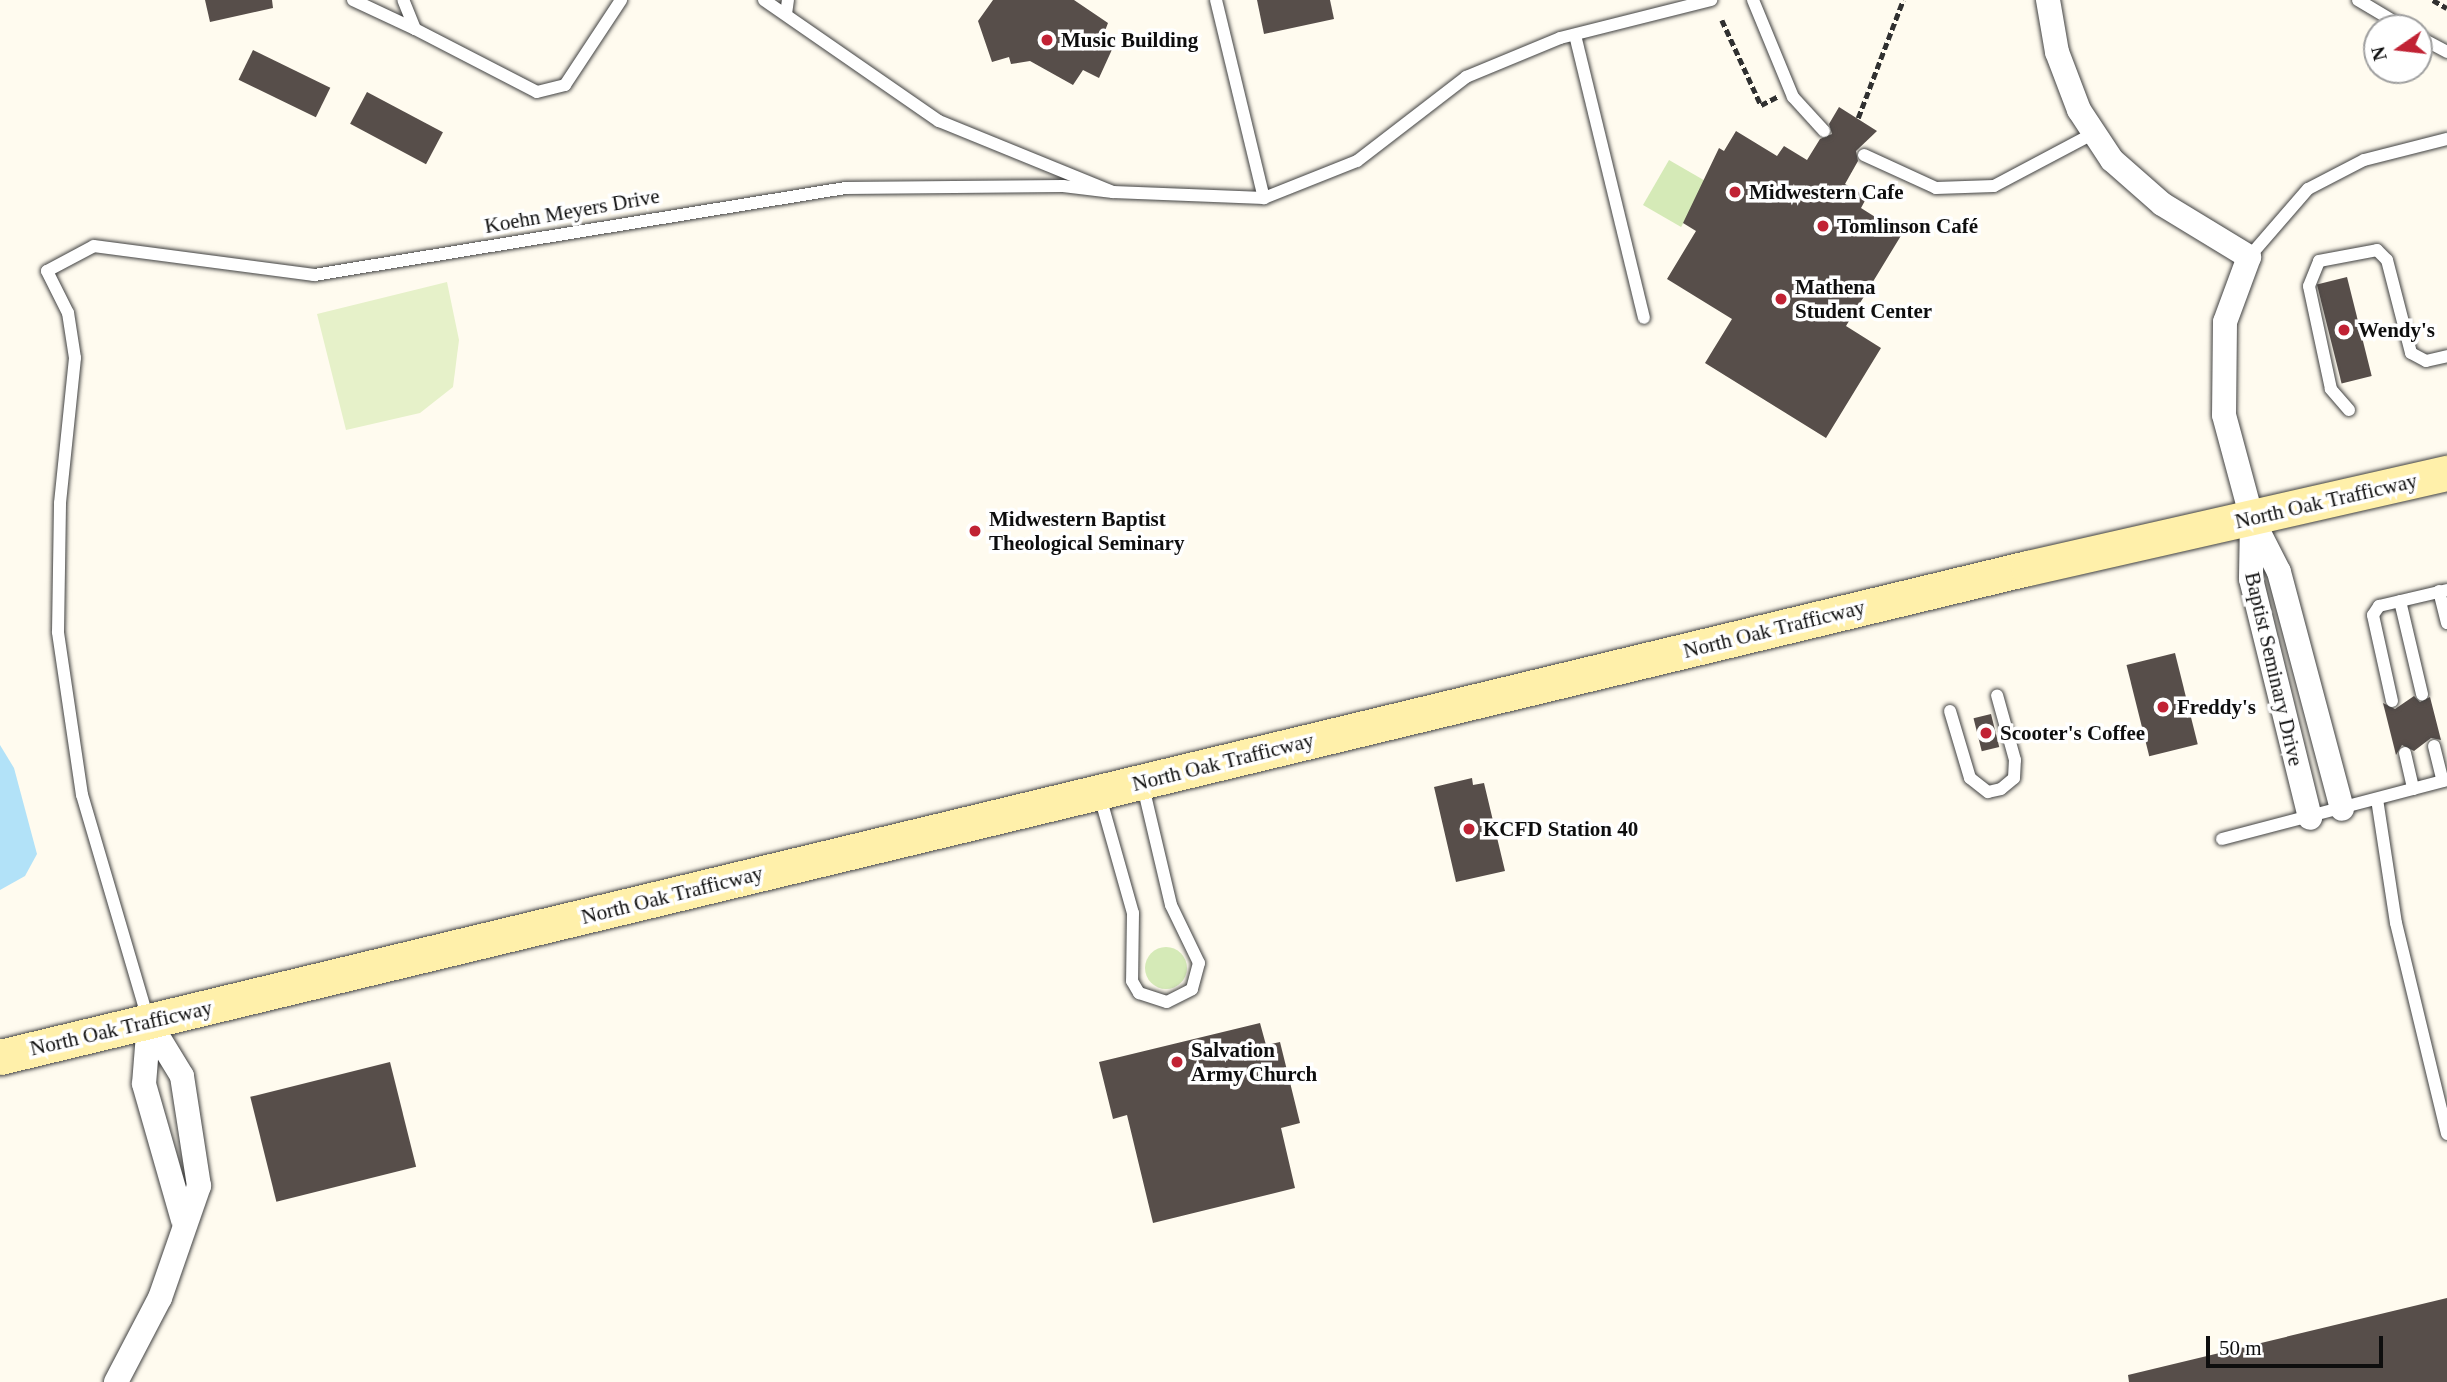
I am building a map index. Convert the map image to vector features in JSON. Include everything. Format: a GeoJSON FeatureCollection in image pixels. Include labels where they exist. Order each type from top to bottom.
{"type":"FeatureCollection","features":[{"type":"Feature","properties":{"kind":"main road","name":"North Oak Trafficway"},"geometry":{"type":"LineString","coordinates":[[0,1057],[1099,792],[2447,473]]}},
{"type":"Feature","properties":{"kind":"street"},"geometry":{"type":"LineString","coordinates":[[2048,0],[2057,52],[2094,133],[2112,160],[2162,204],[2249,257]]}},
{"type":"Feature","properties":{"kind":"street","name":"Baptist Seminary Drive"},"geometry":{"type":"LineString","coordinates":[[2249,257],[2225,322],[2221,365],[2224,415],[2252,519],[2279,572],[2342,809]]}},
{"type":"Feature","properties":{"kind":"street","name":"Baptist Seminary Drive"},"geometry":{"type":"LineString","coordinates":[[2252,519],[2251,579],[2310,818]]}},
{"type":"Feature","properties":{"kind":"street"},"geometry":{"type":"LineString","coordinates":[[149,1022],[144,1084],[183,1220]]}},
{"type":"Feature","properties":{"kind":"street"},"geometry":{"type":"LineString","coordinates":[[116,1382],[160,1298],[183,1220],[199,1186],[182,1076],[149,1022]]}},
{"type":"Feature","properties":{"kind":"lane"},"geometry":{"type":"LineString","coordinates":[[353,0],[537,92],[565,85],[621,0]]}},
{"type":"Feature","properties":{"kind":"lane"},"geometry":{"type":"LineString","coordinates":[[403,0],[415,29]]}},
{"type":"Feature","properties":{"kind":"lane"},"geometry":{"type":"LineString","coordinates":[[764,0],[939,121],[1113,192],[1264,198],[1357,161],[1466,78],[1575,35],[1711,0]]}},
{"type":"Feature","properties":{"kind":"lane"},"geometry":{"type":"LineString","coordinates":[[786,14],[788,0]]}},
{"type":"Feature","properties":{"kind":"lane"},"geometry":{"type":"LineString","coordinates":[[1216,0],[1264,198]]}},
{"type":"Feature","properties":{"kind":"lane"},"geometry":{"type":"LineString","coordinates":[[1754,0],[1793,97],[1824,131]]}},
{"type":"Feature","properties":{"kind":"lane"},"geometry":{"type":"LineString","coordinates":[[2358,0],[2381,14]]}},
{"type":"Feature","properties":{"kind":"lane"},"geometry":{"type":"LineString","coordinates":[[1575,35],[1644,318]]}},
{"type":"Feature","properties":{"kind":"lane"},"geometry":{"type":"LineString","coordinates":[[1864,155],[1936,188],[1994,186],[2094,133]]}},
{"type":"Feature","properties":{"kind":"lane"},"geometry":{"type":"LineString","coordinates":[[2249,257],[2285,209],[2318,184],[2364,160],[2447,139]]}},
{"type":"Feature","properties":{"kind":"lane","name":"Koehn Meyers Drive"},"geometry":{"type":"LineString","coordinates":[[149,1022],[82,795],[58,632],[60,503],[75,358],[68,313],[47,271],[94,246],[314,275],[845,188],[1063,186],[1113,192]]}},
{"type":"Feature","properties":{"kind":"lane"},"geometry":{"type":"LineString","coordinates":[[2349,410],[2331,388],[2309,286],[2319,261],[2377,250],[2387,260],[2411,353],[2426,361],[2447,356]]}},
{"type":"Feature","properties":{"kind":"lane"},"geometry":{"type":"LineString","coordinates":[[2392,701],[2373,615],[2379,606],[2443,591],[2447,623]]}},
{"type":"Feature","properties":{"kind":"lane"},"geometry":{"type":"LineString","coordinates":[[2400,601],[2422,694]]}},
{"type":"Feature","properties":{"kind":"lane"},"geometry":{"type":"LineString","coordinates":[[1950,711],[1970,778],[1987,792],[2001,789],[2014,778],[2015,760],[1997,695]]}},
{"type":"Feature","properties":{"kind":"lane"},"geometry":{"type":"LineString","coordinates":[[2222,839],[2310,818],[2445,780],[2434,746]]}},
{"type":"Feature","properties":{"kind":"lane"},"geometry":{"type":"LineString","coordinates":[[2405,753],[2413,789]]}},
{"type":"Feature","properties":{"kind":"lane"},"geometry":{"type":"LineString","coordinates":[[1099,792],[1133,913],[1132,981],[1139,993],[1167,1002],[1192,989],[1199,963],[1171,905],[1142,782]]}},
{"type":"Feature","properties":{"kind":"lane"},"geometry":{"type":"LineString","coordinates":[[2377,799],[2396,922],[2447,1134]]}},
{"type":"Feature","properties":{"kind":"path"},"geometry":{"type":"LineString","coordinates":[[1858,118],[1903,0]]}},
{"type":"Feature","properties":{"kind":"path"},"geometry":{"type":"LineString","coordinates":[[2434,0],[2447,8]]}},
{"type":"Feature","properties":{"kind":"path"},"geometry":{"type":"LineString","coordinates":[[1722,20],[1761,105],[1779,96],[1784,104]]}},
{"type":"Feature","properties":{"kind":"green space"},"geometry":{"type":"Polygon","coordinates":[[[1669,160],[1707,182],[1681,227],[1643,205],[1669,160]]]}},
{"type":"Feature","properties":{"kind":"green space"},"geometry":{"type":"Polygon","coordinates":[[[447,282],[459,340],[453,387],[420,413],[346,430],[317,314],[447,282]]]}},
{"type":"Feature","properties":{"kind":"green space"},"geometry":{"type":"Polygon","coordinates":[[[1166,947],[1181,953],[1187,968],[1181,983],[1166,989],[1151,983],[1145,968],[1151,953],[1166,947]]]}},
{"type":"Feature","properties":{"kind":"water"},"geometry":{"type":"Polygon","coordinates":[[[0,745],[14,768],[37,854],[25,876],[0,890],[0,745]]]}},
{"type":"Feature","properties":{"kind":"building"},"geometry":{"type":"Polygon","coordinates":[[[205,0],[272,0],[273,8],[210,22],[205,0]]]}},
{"type":"Feature","properties":{"kind":"building","name":"Music Building"},"geometry":{"type":"Polygon","coordinates":[[[993,0],[1074,0],[1108,23],[1103,36],[1115,43],[1099,78],[1083,70],[1073,85],[1030,61],[1011,64],[1009,57],[992,62],[978,21],[993,0]]]}},
{"type":"Feature","properties":{"kind":"building"},"geometry":{"type":"Polygon","coordinates":[[[1257,0],[1330,0],[1334,19],[1264,34],[1257,0]]]}},
{"type":"Feature","properties":{"kind":"building"},"geometry":{"type":"Polygon","coordinates":[[[253,50],[330,88],[316,117],[239,80],[253,50]]]}},
{"type":"Feature","properties":{"kind":"building"},"geometry":{"type":"Polygon","coordinates":[[[367,92],[443,132],[426,164],[350,124],[367,92]]]}},
{"type":"Feature","properties":{"kind":"building","name":"Mathena Student Center"},"geometry":{"type":"Polygon","coordinates":[[[1839,107],[1877,131],[1856,151],[1858,161],[1845,184],[1867,197],[1861,208],[1902,234],[1846,326],[1881,348],[1826,438],[1705,363],[1732,319],[1667,279],[1696,231],[1683,223],[1719,148],[1724,151],[1736,131],[1777,156],[1784,146],[1807,160],[1820,139],[1832,134],[1829,124],[1839,107]]]}},
{"type":"Feature","properties":{"kind":"building","name":"Wendy's"},"geometry":{"type":"Polygon","coordinates":[[[2347,277],[2372,376],[2342,383],[2317,284],[2347,277]]]}},
{"type":"Feature","properties":{"kind":"building","name":"Freddy's"},"geometry":{"type":"Polygon","coordinates":[[[2175,653],[2198,744],[2149,756],[2126,665],[2175,653]]]}},
{"type":"Feature","properties":{"kind":"building"},"geometry":{"type":"Polygon","coordinates":[[[2414,696],[2420,702],[2430,697],[2441,740],[2431,738],[2414,751],[2402,745],[2396,755],[2383,703],[2395,709],[2414,696]]]}},
{"type":"Feature","properties":{"kind":"building","name":"Scooter's Coffee"},"geometry":{"type":"Polygon","coordinates":[[[1991,714],[1999,747],[1982,751],[1974,718],[1991,714]]]}},
{"type":"Feature","properties":{"kind":"building","name":"KCFD Station 40"},"geometry":{"type":"Polygon","coordinates":[[[1472,778],[1473,785],[1484,783],[1505,871],[1456,882],[1434,787],[1472,778]]]}},
{"type":"Feature","properties":{"kind":"building"},"geometry":{"type":"Polygon","coordinates":[[[1260,1023],[1266,1045],[1280,1042],[1300,1123],[1281,1128],[1295,1188],[1153,1223],[1127,1115],[1113,1119],[1099,1062],[1260,1023]]]}},
{"type":"Feature","properties":{"kind":"building"},"geometry":{"type":"Polygon","coordinates":[[[390,1062],[416,1167],[276,1202],[250,1097],[390,1062]]]}},
{"type":"Feature","properties":{"kind":"building"},"geometry":{"type":"Polygon","coordinates":[[[2447,1298],[2447,1382],[2129,1382],[2128,1375],[2447,1298]]]}},
{"type":"Feature","properties":{"kind":"place","name":"Music Building"},"geometry":{"type":"Point","coordinates":[1047,40]}},
{"type":"Feature","properties":{"kind":"place","name":"Midwestern Cafe"},"geometry":{"type":"Point","coordinates":[1735,192]}},
{"type":"Feature","properties":{"kind":"place","name":"Tomlinson Café"},"geometry":{"type":"Point","coordinates":[1823,226]}},
{"type":"Feature","properties":{"kind":"place","name":"Mathena Student Center"},"geometry":{"type":"Point","coordinates":[1781,299]}},
{"type":"Feature","properties":{"kind":"place","name":"Wendy's"},"geometry":{"type":"Point","coordinates":[2344,330]}},
{"type":"Feature","properties":{"kind":"place","name":"Midwestern Baptist Theological Seminary"},"geometry":{"type":"Point","coordinates":[975,531]}},
{"type":"Feature","properties":{"kind":"place","name":"Freddy's"},"geometry":{"type":"Point","coordinates":[2163,707]}},
{"type":"Feature","properties":{"kind":"place","name":"Scooter's Coffee"},"geometry":{"type":"Point","coordinates":[1986,733]}},
{"type":"Feature","properties":{"kind":"place","name":"KCFD Station 40"},"geometry":{"type":"Point","coordinates":[1469,829]}},
{"type":"Feature","properties":{"kind":"place","name":"Salvation Army Church"},"geometry":{"type":"Point","coordinates":[1177,1062]}}]}
